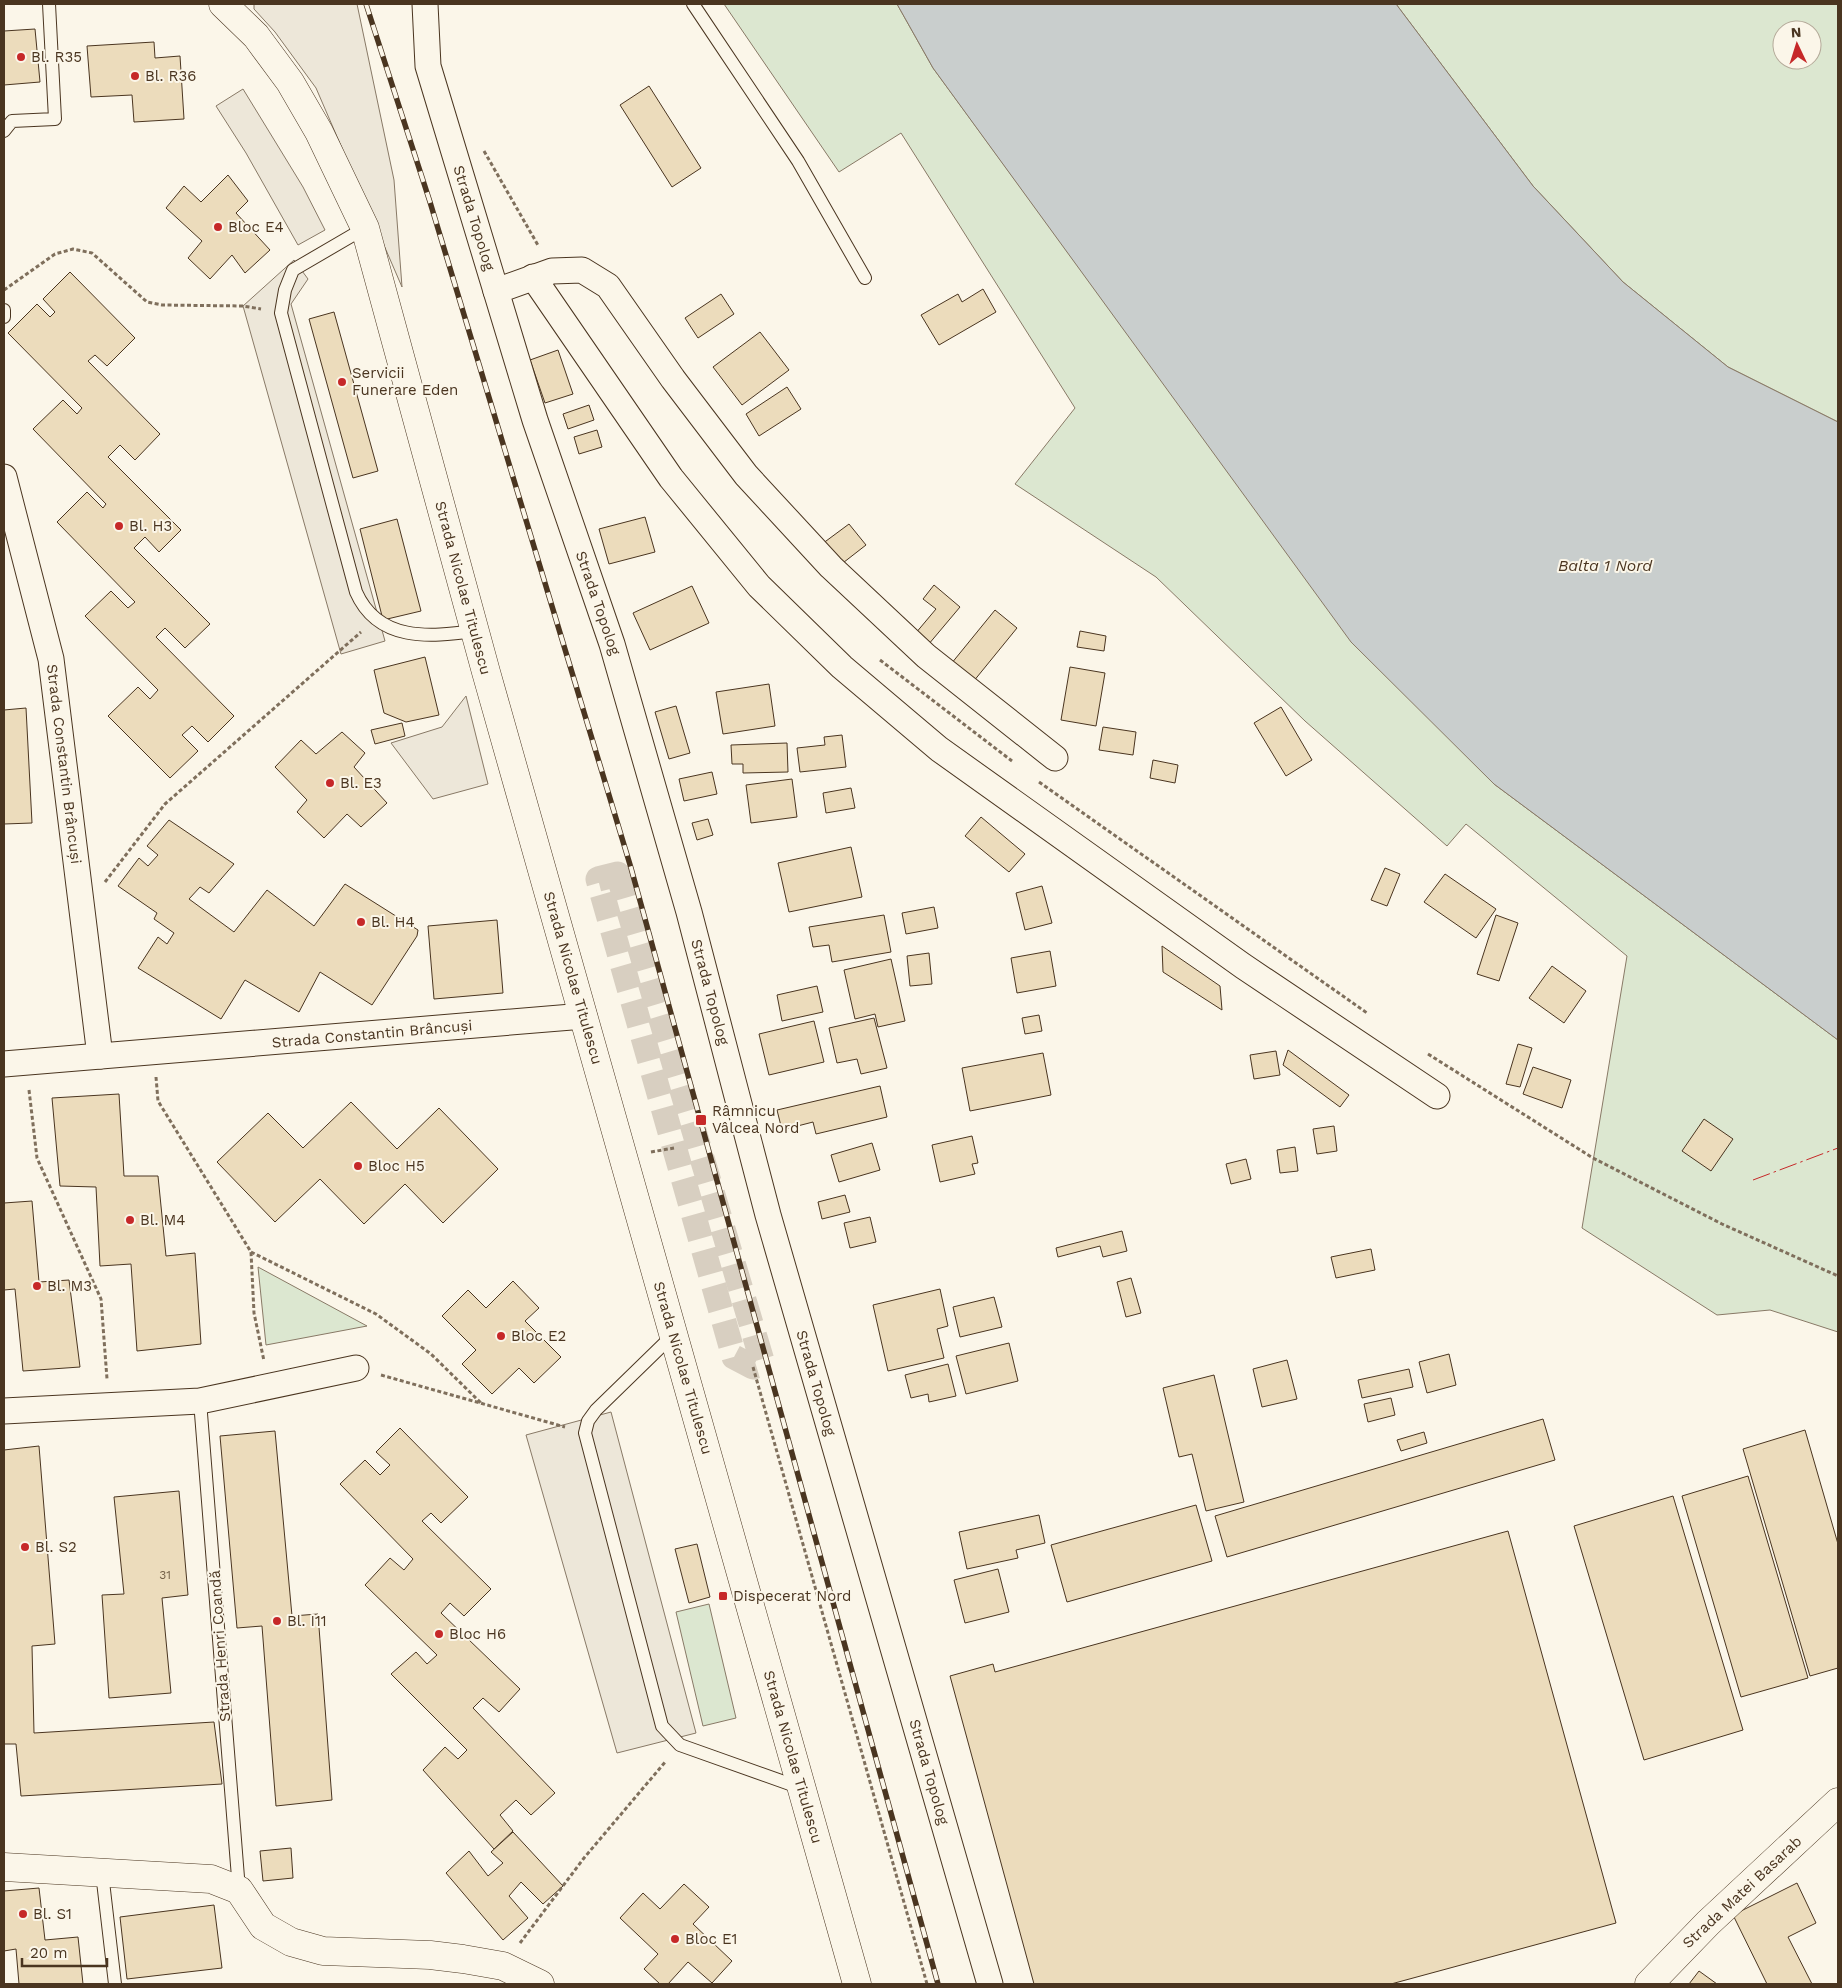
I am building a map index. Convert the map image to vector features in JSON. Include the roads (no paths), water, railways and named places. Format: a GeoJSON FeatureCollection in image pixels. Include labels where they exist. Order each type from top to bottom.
{"type":"FeatureCollection","features":[{"type":"Feature","properties":{"kind":"main road","name":"Strada Nicolae Titulescu"},"geometry":{"type":"LineString","coordinates":[[223,4],[256,36],[290,82],[319,132],[365,228],[475,631],[858,1984]]}},
{"type":"Feature","properties":{"kind":"main road","name":"Strada Matei Basarab"},"geometry":{"type":"LineString","coordinates":[[1649,1984],[1708,1923],[1838,1802]]}},
{"type":"Feature","properties":{"kind":"main road"},"geometry":{"type":"LineString","coordinates":[[4,1868],[211,1879],[239,1890]]}},
{"type":"Feature","properties":{"kind":"main road","name":"Strada Henri Coandă"},"geometry":{"type":"LineString","coordinates":[[239,1890],[263,1926],[291,1942],[323,1951],[430,1955],[540,1984]]}},
{"type":"Feature","properties":{"kind":"street","name":"Strada Topolog"},"geometry":{"type":"LineString","coordinates":[[425,4],[428,66],[535,420],[612,644],[689,912],[768,1215],[990,1984]]}},
{"type":"Feature","properties":{"kind":"street"},"geometry":{"type":"LineString","coordinates":[[496,291],[552,271],[582,270],[608,286],[673,379],[746,475],[831,567],[926,656],[1055,758]]}},
{"type":"Feature","properties":{"kind":"street"},"geometry":{"type":"LineString","coordinates":[[533,277],[671,478],[759,586],[842,667],[939,749],[1243,966],[1437,1096]]}},
{"type":"Feature","properties":{"kind":"street","name":"Strada Constantin Brâncuși"},"geometry":{"type":"LineString","coordinates":[[4,477],[51,659],[100,1056]]}},
{"type":"Feature","properties":{"kind":"street","name":"Strada Constantin Brâncuși"},"geometry":{"type":"LineString","coordinates":[[15,1063],[584,1016]]}},
{"type":"Feature","properties":{"kind":"street"},"geometry":{"type":"LineString","coordinates":[[4,1411],[200,1401],[356,1368]]}},
{"type":"Feature","properties":{"kind":"lane"},"geometry":{"type":"LineString","coordinates":[[4,131],[12,122],[55,119],[49,4]]}},
{"type":"Feature","properties":{"kind":"lane"},"geometry":{"type":"LineString","coordinates":[[693,4],[798,162],[865,278]]}},
{"type":"Feature","properties":{"kind":"lane"},"geometry":{"type":"LineString","coordinates":[[365,228],[293,270],[285,290],[281,313],[356,592],[363,609],[374,620],[403,632],[437,636],[475,631]]}},
{"type":"Feature","properties":{"kind":"lane"},"geometry":{"type":"LineString","coordinates":[[4,310],[4,317]]}},
{"type":"Feature","properties":{"kind":"lane"},"geometry":{"type":"LineString","coordinates":[[674,1335],[596,1410],[588,1421],[585,1433],[662,1726],[680,1745],[801,1788]]}},
{"type":"Feature","properties":{"kind":"lane","name":"Strada Henri Coandă"},"geometry":{"type":"LineString","coordinates":[[200,1401],[239,1890]]}},
{"type":"Feature","properties":{"kind":"lane"},"geometry":{"type":"LineString","coordinates":[[102,1873],[115,1984]]}},
{"type":"Feature","properties":{"kind":"water","name":"Balta 1 Nord"},"geometry":{"type":"Polygon","coordinates":[[[897,4],[1396,4],[1533,186],[1623,282],[1728,367],[1838,422],[1838,1040],[1494,784],[1351,642],[933,68],[897,4]]]}},
{"type":"Feature","properties":{"kind":"tunnel"},"geometry":{"type":"LineString","coordinates":[[618,874],[763,1364],[753,1367],[734,1357],[598,879],[618,874]]}},
{"type":"Feature","properties":{"kind":"railway"},"geometry":{"type":"LineString","coordinates":[[366,4],[430,202],[631,868],[938,1984]]}},
{"type":"Feature","properties":{"kind":"place","name":"Bl. R35"},"geometry":{"type":"Point","coordinates":[21,57]}},
{"type":"Feature","properties":{"kind":"place","name":"Bl. R36"},"geometry":{"type":"Point","coordinates":[135,76]}},
{"type":"Feature","properties":{"kind":"place","name":"Bloc E4"},"geometry":{"type":"Point","coordinates":[218,227]}},
{"type":"Feature","properties":{"kind":"place","name":"Servicii Funerare Eden"},"geometry":{"type":"Point","coordinates":[342,382]}},
{"type":"Feature","properties":{"kind":"place","name":"Bl. H3"},"geometry":{"type":"Point","coordinates":[119,526]}},
{"type":"Feature","properties":{"kind":"place","name":"Bl. E3"},"geometry":{"type":"Point","coordinates":[330,783]}},
{"type":"Feature","properties":{"kind":"place","name":"Bl. H4"},"geometry":{"type":"Point","coordinates":[361,922]}},
{"type":"Feature","properties":{"kind":"place","name":"Râmnicu Vâlcea Nord"},"geometry":{"type":"Point","coordinates":[701,1120]}},
{"type":"Feature","properties":{"kind":"place","name":"Bloc H5"},"geometry":{"type":"Point","coordinates":[358,1166]}},
{"type":"Feature","properties":{"kind":"place","name":"Bl. M4"},"geometry":{"type":"Point","coordinates":[130,1220]}},
{"type":"Feature","properties":{"kind":"place","name":"Bl. M3"},"geometry":{"type":"Point","coordinates":[37,1286]}},
{"type":"Feature","properties":{"kind":"place","name":"Bloc E2"},"geometry":{"type":"Point","coordinates":[501,1336]}},
{"type":"Feature","properties":{"kind":"place","name":"Bl. S2"},"geometry":{"type":"Point","coordinates":[25,1547]}},
{"type":"Feature","properties":{"kind":"place","name":"Dispecerat Nord"},"geometry":{"type":"Point","coordinates":[723,1596]}},
{"type":"Feature","properties":{"kind":"place","name":"Bl. I11"},"geometry":{"type":"Point","coordinates":[277,1621]}},
{"type":"Feature","properties":{"kind":"place","name":"Bloc H6"},"geometry":{"type":"Point","coordinates":[439,1634]}},
{"type":"Feature","properties":{"kind":"place","name":"Bl. S1"},"geometry":{"type":"Point","coordinates":[23,1914]}},
{"type":"Feature","properties":{"kind":"place","name":"Bloc E1"},"geometry":{"type":"Point","coordinates":[675,1939]}}]}
